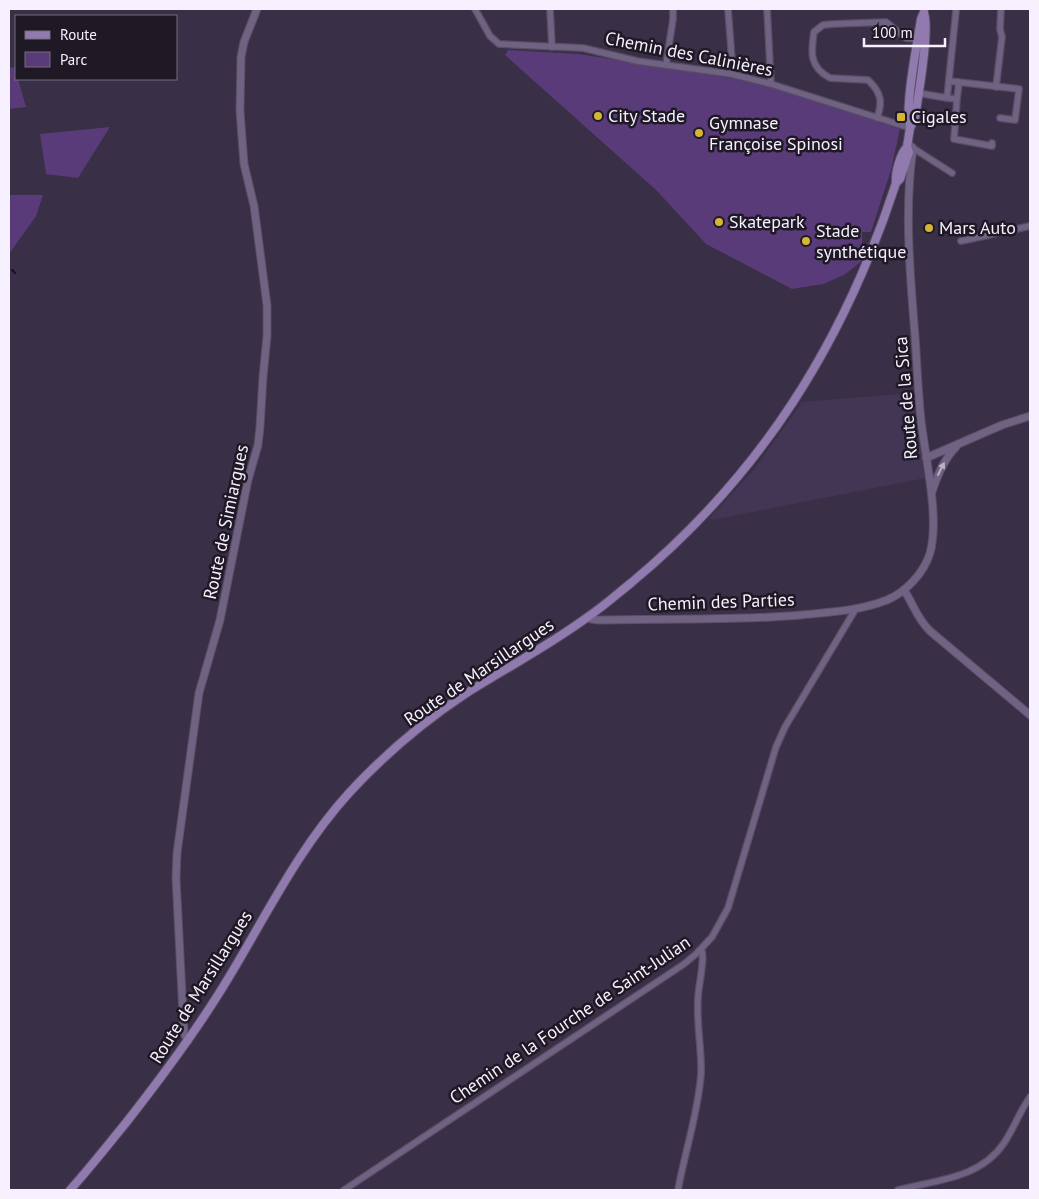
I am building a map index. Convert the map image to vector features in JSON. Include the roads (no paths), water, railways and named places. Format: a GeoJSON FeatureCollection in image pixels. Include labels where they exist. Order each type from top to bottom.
{"type":"FeatureCollection","features":[{"type":"Feature","properties":{"kind":"main road","name":"Route de Marsillargues"},"geometry":{"type":"LineString","coordinates":[[70,1190],[156,1085],[188,1041],[227,980],[300,855],[324,822],[350,792],[390,752],[425,723],[462,696],[588,617],[644,572],[692,528],[727,491],[763,447],[818,363],[841,320],[876,241],[896,183],[900,179],[909,152],[910,127],[908,118],[914,92],[921,40],[921,18],[924,11]]}},
{"type":"Feature","properties":{"kind":"street","name":"Route de Simiargues"},"geometry":{"type":"LineString","coordinates":[[188,1041],[184,1033],[176,862],[197,705],[220,616],[248,480],[260,436],[267,336],[266,292],[254,206],[244,164],[240,112],[241,56],[244,42],[257,9]]}},
{"type":"Feature","properties":{"kind":"street","name":"Chemin des Calinières"},"geometry":{"type":"LineString","coordinates":[[475,9],[490,36],[499,44],[583,48],[637,61],[731,74],[771,84],[910,127]]}},
{"type":"Feature","properties":{"kind":"street"},"geometry":{"type":"LineString","coordinates":[[550,9],[552,47]]}},
{"type":"Feature","properties":{"kind":"street"},"geometry":{"type":"LineString","coordinates":[[666,65],[673,9]]}},
{"type":"Feature","properties":{"kind":"street"},"geometry":{"type":"LineString","coordinates":[[728,9],[732,61],[731,74]]}},
{"type":"Feature","properties":{"kind":"street"},"geometry":{"type":"LineString","coordinates":[[767,9],[771,84]]}},
{"type":"Feature","properties":{"kind":"street"},"geometry":{"type":"LineString","coordinates":[[996,87],[1002,37],[1000,9]]}},
{"type":"Feature","properties":{"kind":"street"},"geometry":{"type":"LineString","coordinates":[[947,98],[956,10]]}},
{"type":"Feature","properties":{"kind":"street"},"geometry":{"type":"LineString","coordinates":[[877,118],[880,110],[880,94],[868,80],[830,78],[824,75],[812,60],[814,32],[823,25],[886,22],[906,38],[921,40]]}},
{"type":"Feature","properties":{"kind":"street"},"geometry":{"type":"LineString","coordinates":[[949,81],[1019,89],[1015,120],[1000,118]]}},
{"type":"Feature","properties":{"kind":"street"},"geometry":{"type":"LineString","coordinates":[[959,82],[954,139],[992,146],[992,143]]}},
{"type":"Feature","properties":{"kind":"street"},"geometry":{"type":"LineString","coordinates":[[914,92],[957,99]]}},
{"type":"Feature","properties":{"kind":"street"},"geometry":{"type":"LineString","coordinates":[[909,146],[952,173]]}},
{"type":"Feature","properties":{"kind":"street","name":"Route de la Sica"},"geometry":{"type":"LineString","coordinates":[[855,610],[888,600],[904,590],[919,575],[927,561],[933,540],[931,496],[920,419],[908,252],[909,146]]}},
{"type":"Feature","properties":{"kind":"street"},"geometry":{"type":"LineString","coordinates":[[961,241],[1030,226]]}},
{"type":"Feature","properties":{"kind":"street"},"geometry":{"type":"LineString","coordinates":[[926,458],[1002,425],[1030,416]]}},
{"type":"Feature","properties":{"kind":"street"},"geometry":{"type":"LineString","coordinates":[[931,496],[935,481],[949,455],[958,445]]}},
{"type":"Feature","properties":{"kind":"street"},"geometry":{"type":"LineString","coordinates":[[904,590],[921,622],[1030,715]]}},
{"type":"Feature","properties":{"kind":"street","name":"Chemin des Parties"},"geometry":{"type":"LineString","coordinates":[[588,617],[598,620],[739,618],[855,610]]}},
{"type":"Feature","properties":{"kind":"street","name":"Chemin de la Fourche de Saint-Julian"},"geometry":{"type":"LineString","coordinates":[[344,1190],[677,969],[712,937],[728,908],[776,747],[785,727],[855,610]]}},
{"type":"Feature","properties":{"kind":"street"},"geometry":{"type":"LineString","coordinates":[[678,1190],[695,1117],[700,1082],[697,1000],[700,972],[704,958],[701,949]]}},
{"type":"Feature","properties":{"kind":"street"},"geometry":{"type":"LineString","coordinates":[[898,1190],[977,1169],[998,1152],[1030,1097]]}},
{"type":"Feature","properties":{"kind":"waterway"},"geometry":{"type":"LineString","coordinates":[[12,270],[15,273]]}},
{"type":"Feature","properties":{"kind":"place","name":"City Stade"},"geometry":{"type":"Point","coordinates":[598,116]}},
{"type":"Feature","properties":{"kind":"place","name":"Cigales"},"geometry":{"type":"Point","coordinates":[901,117]}},
{"type":"Feature","properties":{"kind":"place","name":"Gymnase Françoise Spinosi"},"geometry":{"type":"Point","coordinates":[699,133]}},
{"type":"Feature","properties":{"kind":"place","name":"Skatepark"},"geometry":{"type":"Point","coordinates":[719,222]}},
{"type":"Feature","properties":{"kind":"place","name":"Mars Auto"},"geometry":{"type":"Point","coordinates":[929,228]}},
{"type":"Feature","properties":{"kind":"place","name":"Stade synthétique"},"geometry":{"type":"Point","coordinates":[806,241]}}]}
